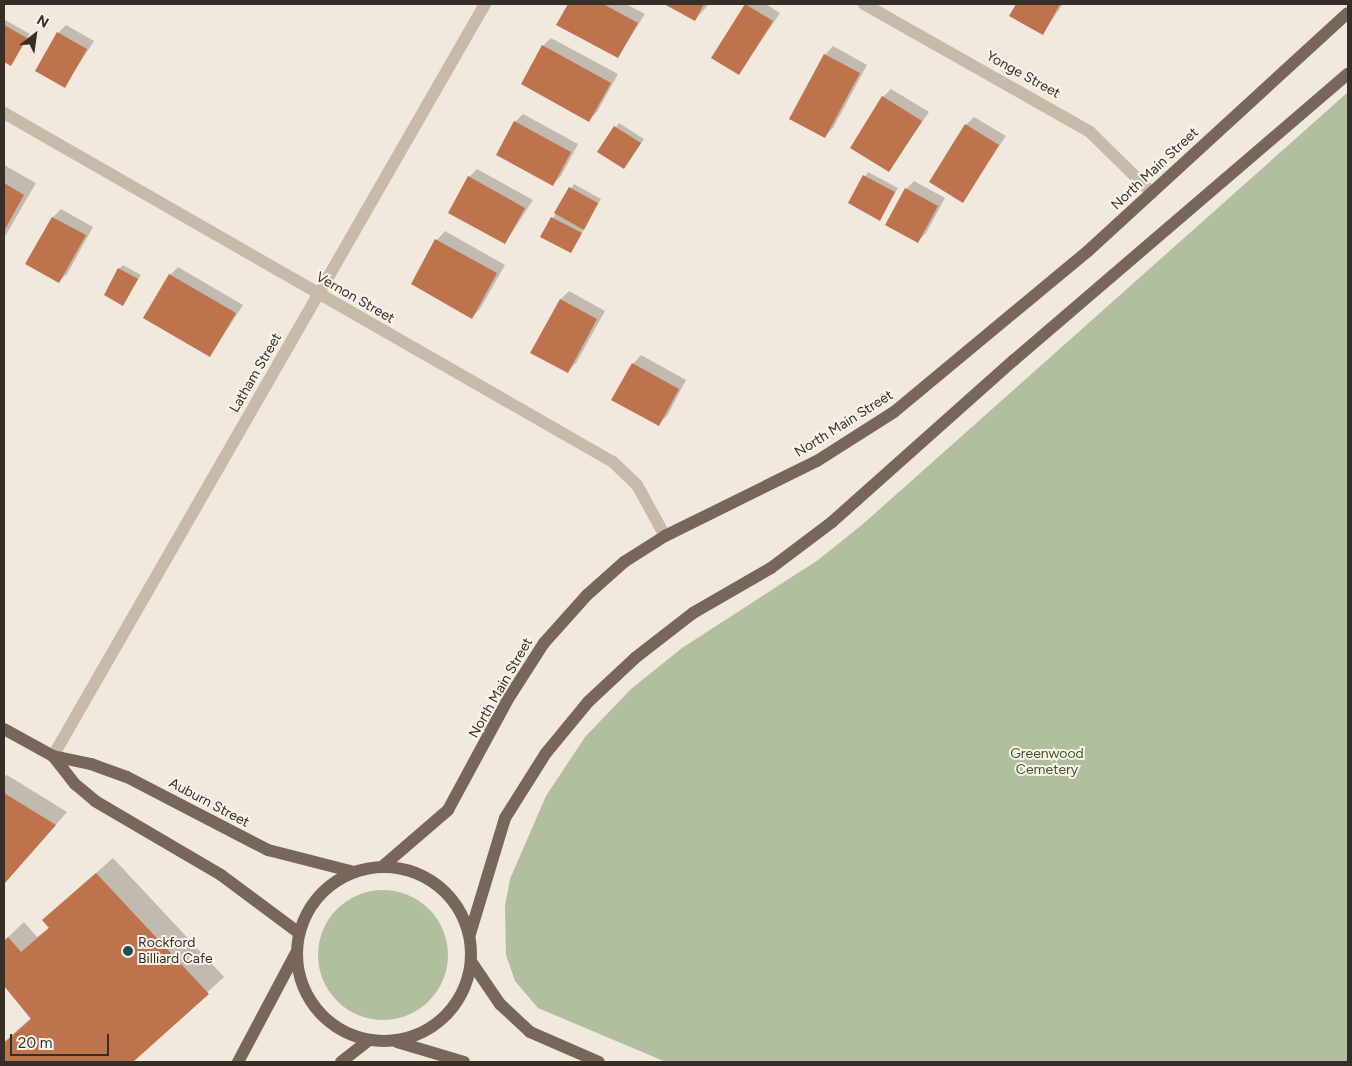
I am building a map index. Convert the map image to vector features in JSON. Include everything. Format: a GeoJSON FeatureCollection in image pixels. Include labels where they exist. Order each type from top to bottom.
{"type":"FeatureCollection","features":[{"type":"Feature","properties":{"kind":"main road","name":"North Main Street"},"geometry":{"type":"LineString","coordinates":[[383,866],[448,810],[508,700],[544,644],[612,573],[665,536],[817,461],[894,412],[1088,251],[1348,13]]}},
{"type":"Feature","properties":{"kind":"main road"},"geometry":{"type":"LineString","coordinates":[[470,934],[505,818],[546,753],[588,702],[635,658],[693,613],[771,568],[832,522],[1014,360],[1348,74]]}},
{"type":"Feature","properties":{"kind":"main road","name":"Auburn Street"},"geometry":{"type":"LineString","coordinates":[[4,729],[53,756],[91,764],[127,777],[268,850],[354,872]]}},
{"type":"Feature","properties":{"kind":"main road","name":"Auburn Street"},"geometry":{"type":"LineString","coordinates":[[53,756],[75,784],[95,801],[221,875],[299,933]]}},
{"type":"Feature","properties":{"kind":"main road"},"geometry":{"type":"LineString","coordinates":[[397,1042],[424,1033],[448,1016],[464,992],[472,964],[470,934],[459,906],[438,885],[412,871],[383,866],[354,872],[329,886],[310,907],[299,933],[296,962],[303,989],[319,1013],[341,1031],[368,1041],[397,1042],[464,1062]]}},
{"type":"Feature","properties":{"kind":"main road"},"geometry":{"type":"LineString","coordinates":[[238,1062],[298,950]]}},
{"type":"Feature","properties":{"kind":"main road"},"geometry":{"type":"LineString","coordinates":[[472,964],[500,1004],[530,1032],[599,1062]]}},
{"type":"Feature","properties":{"kind":"main road"},"geometry":{"type":"LineString","coordinates":[[340,1062],[368,1041]]}},
{"type":"Feature","properties":{"kind":"street","name":"Latham Street"},"geometry":{"type":"LineString","coordinates":[[53,756],[485,4]]}},
{"type":"Feature","properties":{"kind":"street","name":"Yonge Street"},"geometry":{"type":"LineString","coordinates":[[864,4],[1090,132],[1152,193]]}},
{"type":"Feature","properties":{"kind":"street","name":"Vernon Street"},"geometry":{"type":"LineString","coordinates":[[4,113],[318,295],[613,462],[637,485],[665,536]]}},
{"type":"Feature","properties":{"kind":"green space","name":"Greenwood Cemetery"},"geometry":{"type":"Polygon","coordinates":[[[1348,92],[1348,1062],[666,1062],[538,1008],[515,981],[506,955],[505,906],[510,879],[546,796],[585,737],[631,689],[682,648],[818,560],[863,524],[1348,92]]]}},
{"type":"Feature","properties":{"kind":"green space"},"geometry":{"type":"Polygon","coordinates":[[[383,890],[396,891],[408,895],[429,909],[443,930],[447,942],[447,968],[443,980],[429,1001],[408,1015],[396,1019],[383,1020],[370,1019],[358,1015],[337,1001],[323,980],[319,968],[318,955],[319,942],[323,930],[337,909],[358,895],[370,891],[383,890]]]}},
{"type":"Feature","properties":{"kind":"building"},"geometry":{"type":"Polygon","coordinates":[[[568,4],[603,4],[638,23],[618,58],[556,25],[568,4]]]}},
{"type":"Feature","properties":{"kind":"building"},"geometry":{"type":"Polygon","coordinates":[[[664,4],[704,4],[695,21],[664,4]]]}},
{"type":"Feature","properties":{"kind":"building"},"geometry":{"type":"Polygon","coordinates":[[[745,4],[773,21],[739,75],[711,58],[745,4]]]}},
{"type":"Feature","properties":{"kind":"building"},"geometry":{"type":"Polygon","coordinates":[[[1016,4],[1060,4],[1043,35],[1009,16],[1016,4]]]}},
{"type":"Feature","properties":{"kind":"building"},"geometry":{"type":"Polygon","coordinates":[[[4,25],[27,38],[11,66],[4,62],[4,25]]]}},
{"type":"Feature","properties":{"kind":"building"},"geometry":{"type":"Polygon","coordinates":[[[57,32],[87,49],[65,88],[35,71],[57,32]]]}},
{"type":"Feature","properties":{"kind":"building"},"geometry":{"type":"Polygon","coordinates":[[[542,45],[611,83],[589,122],[521,84],[542,45]]]}},
{"type":"Feature","properties":{"kind":"building"},"geometry":{"type":"Polygon","coordinates":[[[824,54],[860,73],[825,138],[789,119],[824,54]]]}},
{"type":"Feature","properties":{"kind":"building"},"geometry":{"type":"Polygon","coordinates":[[[882,96],[922,121],[889,172],[850,148],[882,96]]]}},
{"type":"Feature","properties":{"kind":"building"},"geometry":{"type":"Polygon","coordinates":[[[514,121],[571,152],[553,186],[496,155],[514,121]]]}},
{"type":"Feature","properties":{"kind":"building"},"geometry":{"type":"Polygon","coordinates":[[[965,124],[999,145],[963,203],[929,182],[965,124]]]}},
{"type":"Feature","properties":{"kind":"building"},"geometry":{"type":"Polygon","coordinates":[[[614,126],[641,143],[624,169],[597,152],[614,126]]]}},
{"type":"Feature","properties":{"kind":"building"},"geometry":{"type":"Polygon","coordinates":[[[863,175],[895,192],[880,221],[848,203],[863,175]]]}},
{"type":"Feature","properties":{"kind":"building"},"geometry":{"type":"Polygon","coordinates":[[[468,176],[525,208],[505,244],[448,213],[468,176]]]}},
{"type":"Feature","properties":{"kind":"building"},"geometry":{"type":"Polygon","coordinates":[[[4,183],[24,195],[4,231],[4,183]]]}},
{"type":"Feature","properties":{"kind":"building"},"geometry":{"type":"Polygon","coordinates":[[[569,187],[598,203],[584,230],[554,213],[569,187]]]}},
{"type":"Feature","properties":{"kind":"building"},"geometry":{"type":"Polygon","coordinates":[[[905,188],[938,206],[918,243],[885,225],[905,188]]]}},
{"type":"Feature","properties":{"kind":"building"},"geometry":{"type":"Polygon","coordinates":[[[52,217],[86,235],[59,283],[25,264],[52,217]]]}},
{"type":"Feature","properties":{"kind":"building"},"geometry":{"type":"Polygon","coordinates":[[[551,217],[582,233],[571,253],[540,237],[551,217]]]}},
{"type":"Feature","properties":{"kind":"building"},"geometry":{"type":"Polygon","coordinates":[[[435,239],[497,273],[472,319],[411,284],[435,239]]]}},
{"type":"Feature","properties":{"kind":"building"},"geometry":{"type":"Polygon","coordinates":[[[118,268],[138,279],[123,306],[104,295],[118,268]]]}},
{"type":"Feature","properties":{"kind":"building"},"geometry":{"type":"Polygon","coordinates":[[[169,274],[236,313],[210,357],[143,318],[169,274]]]}},
{"type":"Feature","properties":{"kind":"building"},"geometry":{"type":"Polygon","coordinates":[[[560,299],[597,319],[568,373],[530,353],[560,299]]]}},
{"type":"Feature","properties":{"kind":"building"},"geometry":{"type":"Polygon","coordinates":[[[632,363],[679,389],[659,426],[611,400],[632,363]]]}},
{"type":"Feature","properties":{"kind":"building"},"geometry":{"type":"Polygon","coordinates":[[[4,793],[56,825],[4,884],[4,793]]]}},
{"type":"Feature","properties":{"kind":"building"},"geometry":{"type":"Polygon","coordinates":[[[96,873],[209,994],[133,1062],[4,1062],[4,1043],[31,1019],[4,986],[4,941],[8,937],[21,952],[49,928],[42,920],[96,873]]]}},
{"type":"Feature","properties":{"kind":"place","name":"Rockford Billiard Cafe"},"geometry":{"type":"Point","coordinates":[128,951]}}]}
